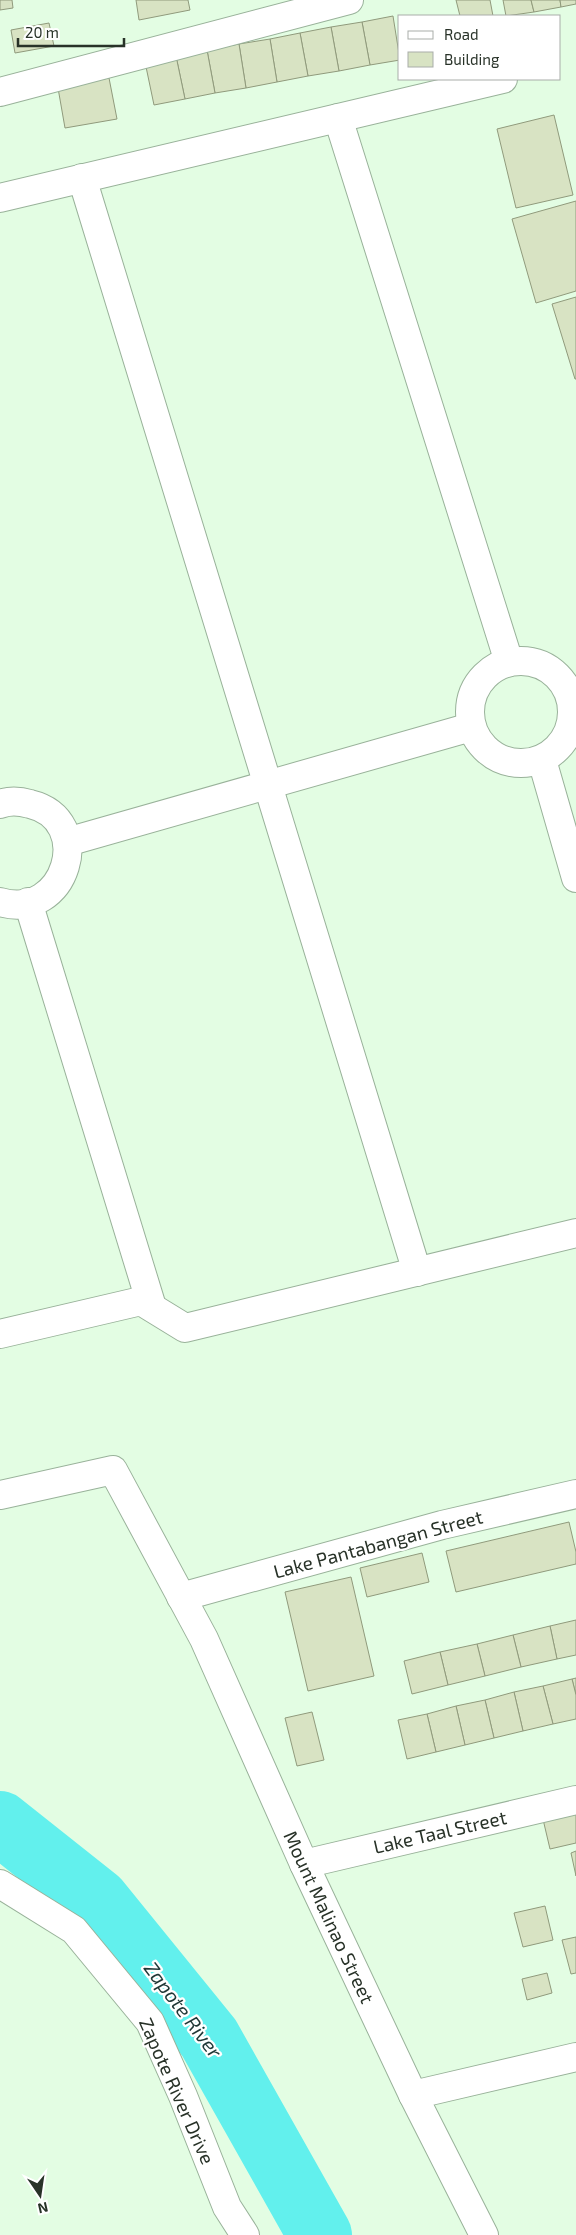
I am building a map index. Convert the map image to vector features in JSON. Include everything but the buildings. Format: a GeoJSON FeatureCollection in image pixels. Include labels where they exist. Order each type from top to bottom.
{"type":"FeatureCollection","features":[{"type":"Feature","properties":{"kind":"street"},"geometry":{"type":"LineString","coordinates":[[0,92],[349,0]]}},
{"type":"Feature","properties":{"kind":"street"},"geometry":{"type":"LineString","coordinates":[[0,198],[499,80]]}},
{"type":"Feature","properties":{"kind":"street"},"geometry":{"type":"LineString","coordinates":[[338,118],[509,662]]}},
{"type":"Feature","properties":{"kind":"street"},"geometry":{"type":"LineString","coordinates":[[82,178],[417,1272]]}},
{"type":"Feature","properties":{"kind":"street"},"geometry":{"type":"LineString","coordinates":[[525,661],[542,665],[556,674],[566,686],[574,702],[568,736],[557,750],[542,760],[525,764],[507,762],[492,755],[479,743],[471,727],[469,711],[473,694],[481,680],[493,669],[509,662],[525,661]]}},
{"type":"Feature","properties":{"kind":"street"},"geometry":{"type":"LineString","coordinates":[[67,842],[471,727]]}},
{"type":"Feature","properties":{"kind":"street"},"geometry":{"type":"LineString","coordinates":[[542,760],[576,878]]}},
{"type":"Feature","properties":{"kind":"street"},"geometry":{"type":"LineString","coordinates":[[0,804],[20,801],[36,805],[51,814],[61,826],[67,842],[68,860],[62,877],[51,890],[36,900],[20,904],[0,902]]}},
{"type":"Feature","properties":{"kind":"street"},"geometry":{"type":"LineString","coordinates":[[28,902],[152,1307]]}},
{"type":"Feature","properties":{"kind":"street"},"geometry":{"type":"LineString","coordinates":[[0,1334],[142,1301],[185,1328],[576,1234]]}},
{"type":"Feature","properties":{"kind":"street","name":"Mount Malinao Street"},"geometry":{"type":"LineString","coordinates":[[0,1494],[113,1470],[204,1639],[304,1864],[413,2096],[484,2235]]}},
{"type":"Feature","properties":{"kind":"street","name":"Lake Pantabangan Street"},"geometry":{"type":"LineString","coordinates":[[181,1597],[442,1525],[576,1494]]}},
{"type":"Feature","properties":{"kind":"street","name":"Lake Taal Street"},"geometry":{"type":"LineString","coordinates":[[304,1864],[576,1800]]}},
{"type":"Feature","properties":{"kind":"street","name":"Zapote River Drive"},"geometry":{"type":"LineString","coordinates":[[0,1884],[74,1930],[150,2022],[183,2096],[226,2207],[245,2235]]}},
{"type":"Feature","properties":{"kind":"street"},"geometry":{"type":"LineString","coordinates":[[413,2096],[576,2057]]}},
{"type":"Feature","properties":{"kind":"waterway","name":"Zapote River"},"geometry":{"type":"LineString","coordinates":[[0,1823],[97,1900],[209,2038],[320,2235]]}}]}
